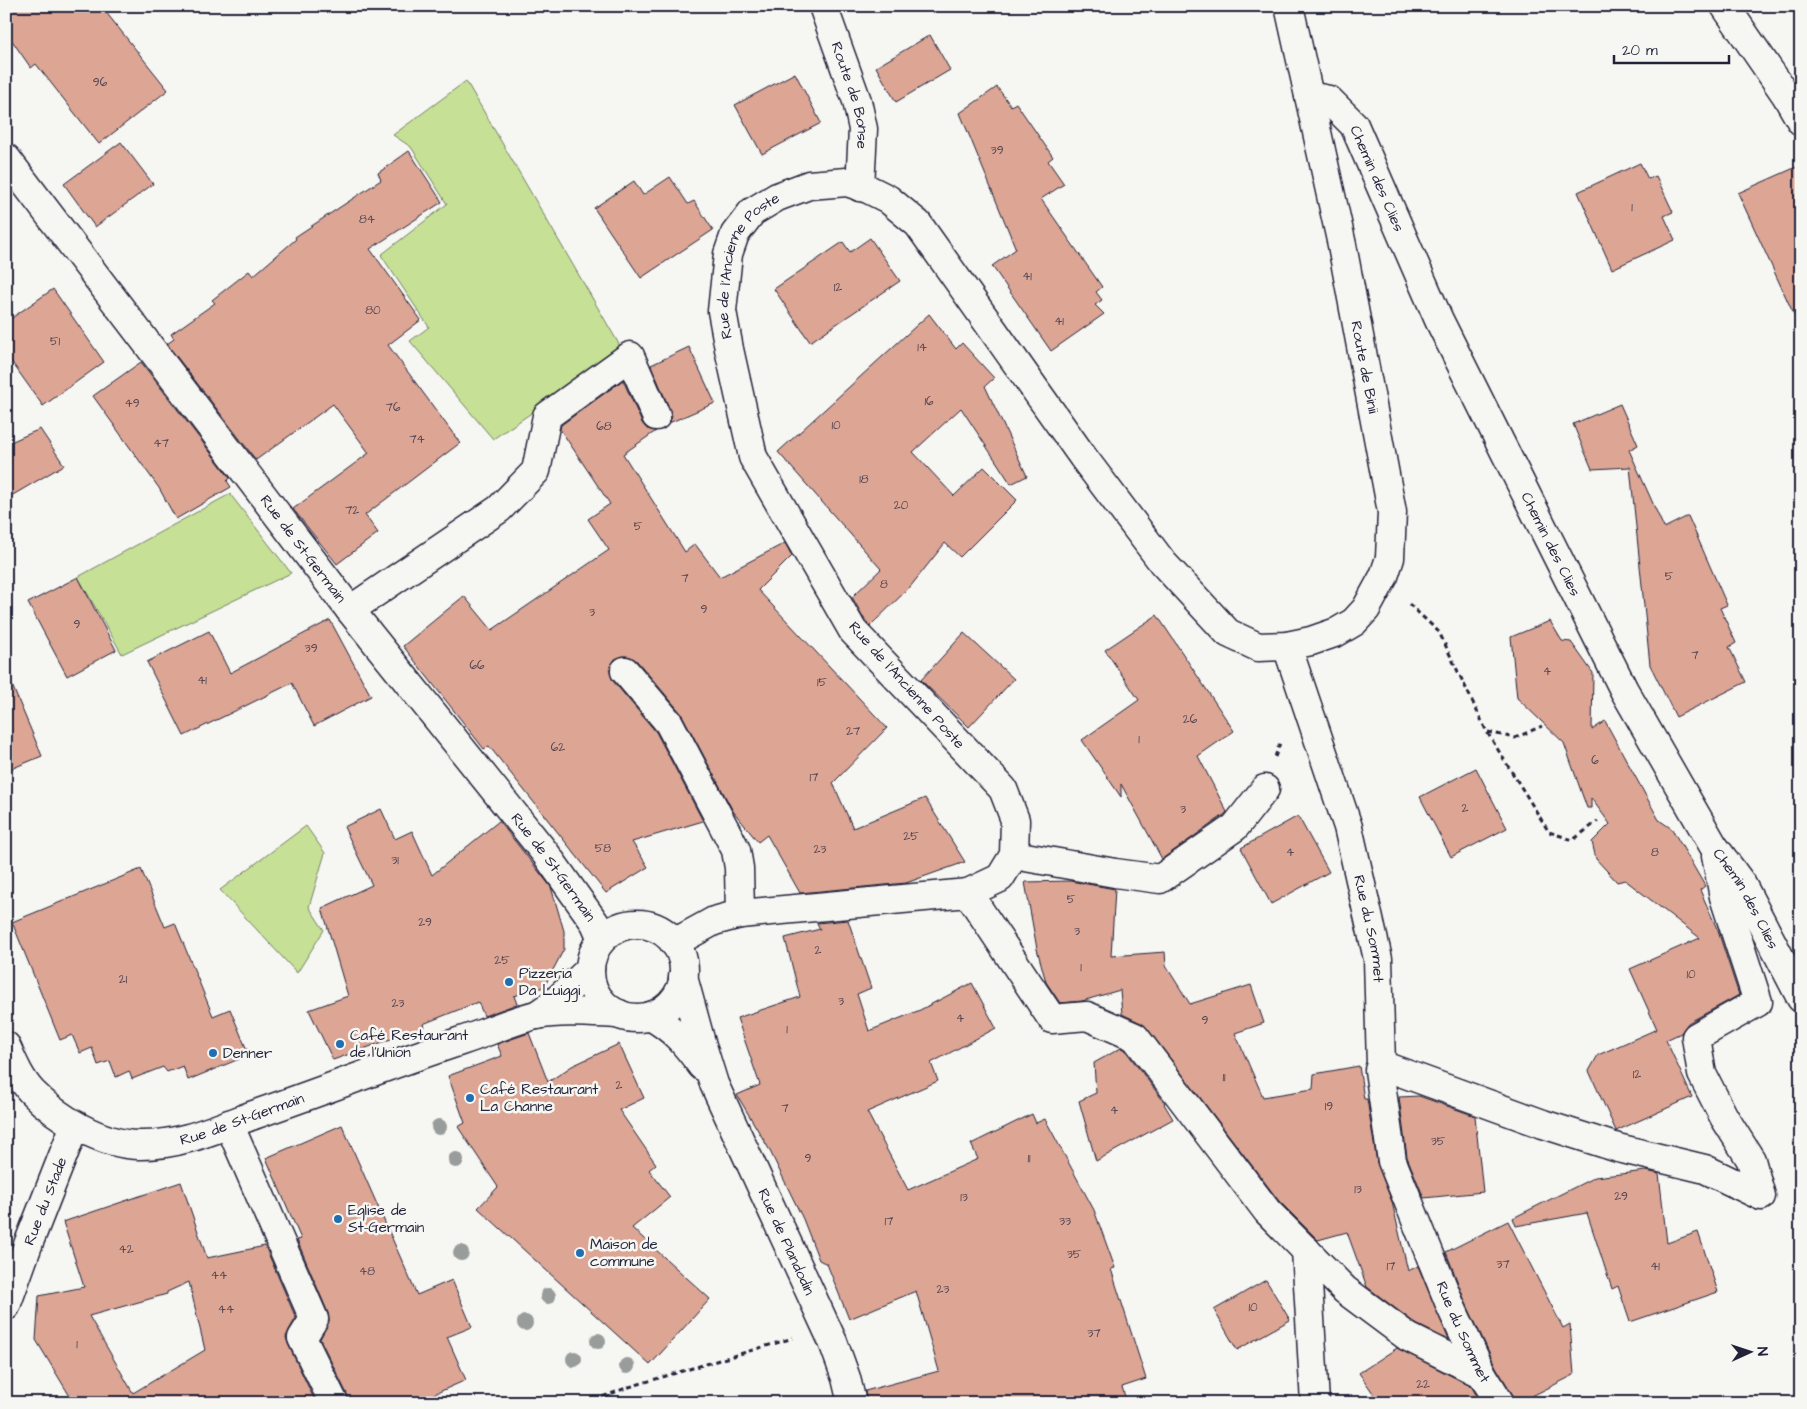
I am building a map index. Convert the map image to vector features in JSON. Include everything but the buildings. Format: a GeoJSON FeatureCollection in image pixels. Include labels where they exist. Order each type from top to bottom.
{"type":"FeatureCollection","features":[{"type":"Feature","properties":{"kind":"street","name":"Route de Bonse"},"geometry":{"type":"LineString","coordinates":[[823,6],[857,101],[863,128],[860,187]]}},
{"type":"Feature","properties":{"kind":"street","name":"Route de Binii"},"geometry":{"type":"LineString","coordinates":[[1258,647],[1287,646],[1312,641],[1337,632],[1354,622],[1366,609],[1382,580],[1390,558],[1392,512],[1342,245],[1289,6]]}},
{"type":"Feature","properties":{"kind":"street"},"geometry":{"type":"LineString","coordinates":[[1725,6],[1786,95],[1801,121]]}},
{"type":"Feature","properties":{"kind":"street","name":"Chemin des Clies"},"geometry":{"type":"LineString","coordinates":[[1309,96],[1329,100],[1354,125],[1439,320],[1620,682],[1713,845],[1741,883],[1801,998]]}},
{"type":"Feature","properties":{"kind":"street","name":"Rue de St-Germain"},"geometry":{"type":"LineString","coordinates":[[6,158],[350,610],[546,854],[595,923],[602,940]]}},
{"type":"Feature","properties":{"kind":"street","name":"Rue de l'Ancienne Poste"},"geometry":{"type":"LineString","coordinates":[[674,943],[714,921],[740,914],[968,893],[1000,878],[1014,855],[1015,820],[1003,790],[854,631],[753,457],[722,311],[728,254],[736,234],[752,212],[777,197],[809,185],[847,182],[888,199],[918,224],[1083,457],[1163,563],[1228,633],[1258,647]]}},
{"type":"Feature","properties":{"kind":"street"},"geometry":{"type":"LineString","coordinates":[[350,610],[499,509],[536,471],[547,416],[630,356],[656,416]]}},
{"type":"Feature","properties":{"kind":"street","name":"Rue du Sommet"},"geometry":{"type":"LineString","coordinates":[[1287,646],[1348,827],[1378,959],[1381,1065],[1379,1070],[1392,1160],[1451,1308],[1482,1374]]}},
{"type":"Feature","properties":{"kind":"street"},"geometry":{"type":"LineString","coordinates":[[624,671],[669,723],[736,850],[739,868],[740,914]]}},
{"type":"Feature","properties":{"kind":"street"},"geometry":{"type":"LineString","coordinates":[[1014,855],[1115,873],[1160,878],[1235,827],[1264,789]]}},
{"type":"Feature","properties":{"kind":"street"},"geometry":{"type":"LineString","coordinates":[[1381,1065],[1543,1124],[1618,1148],[1705,1169],[1761,1196],[1751,1160],[1724,1117],[1702,1074],[1696,1038],[1758,1002],[1724,897],[1713,845]]}},
{"type":"Feature","properties":{"kind":"street","name":"Rue du Sommet"},"geometry":{"type":"LineString","coordinates":[[968,893],[1052,1020],[1087,1016],[1135,1037],[1267,1211],[1345,1290],[1408,1337],[1482,1374]]}},
{"type":"Feature","properties":{"kind":"street"},"geometry":{"type":"LineString","coordinates":[[639,924],[646,925],[659,929],[674,943],[681,955],[683,977],[676,997],[664,1009],[650,1016],[631,1017],[619,1014],[607,1007],[597,996],[591,983],[590,969],[595,950],[602,940],[619,927],[639,924]]}},
{"type":"Feature","properties":{"kind":"street","name":"Rue de St-Germain"},"geometry":{"type":"LineString","coordinates":[[537,1015],[554,1003],[590,969]]}},
{"type":"Feature","properties":{"kind":"street","name":"Rue de Plandodin"},"geometry":{"type":"LineString","coordinates":[[683,977],[714,1084],[833,1342],[846,1378],[852,1403]]}},
{"type":"Feature","properties":{"kind":"street","name":"Rue de St-Germain"},"geometry":{"type":"LineString","coordinates":[[6,1046],[16,1068],[31,1091],[53,1112],[75,1125],[100,1136],[137,1145],[167,1143],[200,1134],[390,1065],[537,1015],[619,1014]]}},
{"type":"Feature","properties":{"kind":"street","name":"Rue de Plandodin"},"geometry":{"type":"LineString","coordinates":[[650,1016],[664,1023],[682,1040],[714,1084]]}},
{"type":"Feature","properties":{"kind":"street"},"geometry":{"type":"LineString","coordinates":[[229,1124],[314,1319],[302,1338],[334,1403]]}},
{"type":"Feature","properties":{"kind":"street","name":"Rue du Stade"},"geometry":{"type":"LineString","coordinates":[[6,1306],[11,1278],[75,1125]]}},
{"type":"Feature","properties":{"kind":"street"},"geometry":{"type":"LineString","coordinates":[[1306,1250],[1315,1403]]}},
{"type":"Feature","properties":{"kind":"street"},"geometry":{"type":"LineString","coordinates":[[1482,1374],[1500,1403]]}},
{"type":"Feature","properties":{"kind":"path"},"geometry":{"type":"LineString","coordinates":[[1382,580],[1439,632],[1488,732],[1549,832],[1573,840],[1598,821]]}},
{"type":"Feature","properties":{"kind":"path"},"geometry":{"type":"LineString","coordinates":[[1264,789],[1282,736],[1313,722]]}},
{"type":"Feature","properties":{"kind":"path"},"geometry":{"type":"LineString","coordinates":[[1488,732],[1515,738],[1542,726]]}},
{"type":"Feature","properties":{"kind":"path"},"geometry":{"type":"LineString","coordinates":[[586,1403],[629,1387],[797,1337]]}},
{"type":"Feature","properties":{"kind":"green space"},"geometry":{"type":"Polygon","coordinates":[[[466,81],[623,351],[493,439],[410,341],[429,327],[381,255],[447,204],[411,147],[393,135],[466,81]]]}},
{"type":"Feature","properties":{"kind":"green space"},"geometry":{"type":"Polygon","coordinates":[[[230,494],[291,573],[122,654],[78,577],[230,494]]]}},
{"type":"Feature","properties":{"kind":"green space"},"geometry":{"type":"Polygon","coordinates":[[[306,826],[325,853],[309,907],[324,930],[297,973],[220,890],[306,826]]]}},
{"type":"Feature","properties":{"kind":"place","name":"Pizzeria Da Luiggi"},"geometry":{"type":"Point","coordinates":[509,982]}},
{"type":"Feature","properties":{"kind":"place","name":"Café Restaurant de l’Union"},"geometry":{"type":"Point","coordinates":[340,1044]}},
{"type":"Feature","properties":{"kind":"place","name":"Denner"},"geometry":{"type":"Point","coordinates":[213,1053]}},
{"type":"Feature","properties":{"kind":"place","name":"Café Restaurant La Channe"},"geometry":{"type":"Point","coordinates":[470,1098]}},
{"type":"Feature","properties":{"kind":"place","name":"Eglise de St-Germain"},"geometry":{"type":"Point","coordinates":[338,1219]}},
{"type":"Feature","properties":{"kind":"place","name":"Maison de commune"},"geometry":{"type":"Point","coordinates":[580,1253]}}]}
